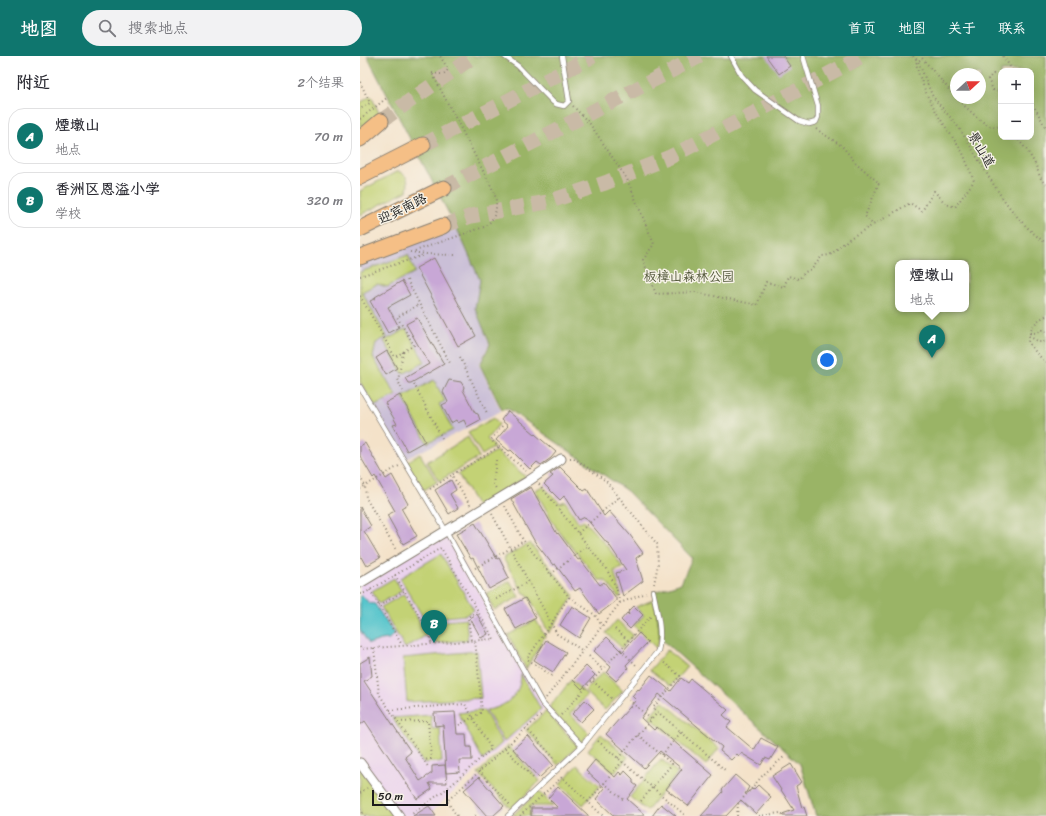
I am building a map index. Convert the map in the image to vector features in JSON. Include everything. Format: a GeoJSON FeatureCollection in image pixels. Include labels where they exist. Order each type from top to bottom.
{"type":"FeatureCollection","features":[{"type":"Feature","properties":{"kind":"main road"},"geometry":{"type":"LineString","coordinates":[[360,139],[381,121]]}},
{"type":"Feature","properties":{"kind":"main road"},"geometry":{"type":"LineString","coordinates":[[360,177],[424,145]]}},
{"type":"Feature","properties":{"kind":"main road","name":"迎宾南路"},"geometry":{"type":"LineString","coordinates":[[360,229],[444,188]]}},
{"type":"Feature","properties":{"kind":"main road"},"geometry":{"type":"LineString","coordinates":[[360,257],[443,226]]}},
{"type":"Feature","properties":{"kind":"street"},"geometry":{"type":"LineString","coordinates":[[360,583],[501,498],[561,459]]}},
{"type":"Feature","properties":{"kind":"street"},"geometry":{"type":"LineString","coordinates":[[360,763],[399,816]]}},
{"type":"Feature","properties":{"kind":"lane"},"geometry":{"type":"LineString","coordinates":[[504,56],[518,66],[556,104],[564,106],[569,101],[562,56]]}},
{"type":"Feature","properties":{"kind":"lane"},"geometry":{"type":"LineString","coordinates":[[731,56],[742,76],[755,90],[798,121],[809,124],[816,122],[819,110],[803,56]]}},
{"type":"Feature","properties":{"kind":"lane"},"geometry":{"type":"LineString","coordinates":[[360,387],[446,531],[542,703],[582,746]]}},
{"type":"Feature","properties":{"kind":"lane"},"geometry":{"type":"LineString","coordinates":[[508,816],[582,746],[658,651],[660,643],[659,617],[653,591]]}},
{"type":"Feature","properties":{"kind":"path"},"geometry":{"type":"LineString","coordinates":[[405,254],[488,225],[492,220],[496,208],[497,199],[493,190],[432,73],[443,74],[446,73],[448,69],[440,56]]}},
{"type":"Feature","properties":{"kind":"path","name":"景山道"},"geometry":{"type":"LineString","coordinates":[[914,56],[918,61],[932,95],[960,129],[993,184],[1019,218],[1046,243]]}},
{"type":"Feature","properties":{"kind":"path"},"geometry":{"type":"LineString","coordinates":[[1003,56],[1011,68]]}},
{"type":"Feature","properties":{"kind":"path"},"geometry":{"type":"LineString","coordinates":[[569,101],[590,124],[627,179],[654,244],[643,260],[656,294],[695,292],[758,305],[766,282],[784,287],[788,276],[799,279],[805,272],[812,269],[822,256],[830,255],[850,238],[910,203],[922,211],[934,191],[946,204],[955,207],[974,181],[963,153],[939,118],[927,95],[916,64],[922,58],[958,100],[980,120],[989,126],[998,127]]}},
{"type":"Feature","properties":{"kind":"path"},"geometry":{"type":"LineString","coordinates":[[998,76],[993,74],[988,79],[993,90],[998,91]]}},
{"type":"Feature","properties":{"kind":"path"},"geometry":{"type":"LineString","coordinates":[[360,82],[370,103],[360,109]]}},
{"type":"Feature","properties":{"kind":"path"},"geometry":{"type":"LineString","coordinates":[[360,119],[388,97]]}},
{"type":"Feature","properties":{"kind":"path"},"geometry":{"type":"LineString","coordinates":[[1033,104],[1046,128]]}},
{"type":"Feature","properties":{"kind":"path"},"geometry":{"type":"LineString","coordinates":[[809,124],[842,146],[855,162],[879,183],[865,216],[873,225]]}},
{"type":"Feature","properties":{"kind":"path"},"geometry":{"type":"LineString","coordinates":[[1019,140],[1035,165],[1041,180],[1046,184]]}},
{"type":"Feature","properties":{"kind":"path"},"geometry":{"type":"LineString","coordinates":[[412,252],[457,255]]}},
{"type":"Feature","properties":{"kind":"path"},"geometry":{"type":"LineString","coordinates":[[360,276],[426,254]]}},
{"type":"Feature","properties":{"kind":"path"},"geometry":{"type":"LineString","coordinates":[[407,280],[450,363]]}},
{"type":"Feature","properties":{"kind":"path"},"geometry":{"type":"LineString","coordinates":[[360,296],[395,356],[414,345],[397,316],[420,304]]}},
{"type":"Feature","properties":{"kind":"path"},"geometry":{"type":"LineString","coordinates":[[1046,316],[1039,319],[1030,332],[1028,342],[1046,362]]}},
{"type":"Feature","properties":{"kind":"path"},"geometry":{"type":"LineString","coordinates":[[1030,332],[1035,333],[1042,330],[1046,332]]}},
{"type":"Feature","properties":{"kind":"path"},"geometry":{"type":"LineString","coordinates":[[1029,336],[1039,342],[1046,342]]}},
{"type":"Feature","properties":{"kind":"path"},"geometry":{"type":"LineString","coordinates":[[403,352],[398,381],[403,391]]}},
{"type":"Feature","properties":{"kind":"path"},"geometry":{"type":"LineString","coordinates":[[460,357],[487,413]]}},
{"type":"Feature","properties":{"kind":"path"},"geometry":{"type":"LineString","coordinates":[[414,384],[442,438]]}},
{"type":"Feature","properties":{"kind":"path"},"geometry":{"type":"LineString","coordinates":[[502,426],[491,440],[534,477],[608,570],[616,587],[620,603]]}},
{"type":"Feature","properties":{"kind":"path"},"geometry":{"type":"LineString","coordinates":[[423,493],[499,447]]}},
{"type":"Feature","properties":{"kind":"path"},"geometry":{"type":"LineString","coordinates":[[542,703],[620,603],[653,591],[658,564],[657,544],[606,481],[574,458],[561,459]]}},
{"type":"Feature","properties":{"kind":"path"},"geometry":{"type":"LineString","coordinates":[[496,460],[493,484],[524,541],[569,597],[595,615],[602,626]]}},
{"type":"Feature","properties":{"kind":"path"},"geometry":{"type":"LineString","coordinates":[[360,489],[405,463]]}},
{"type":"Feature","properties":{"kind":"path"},"geometry":{"type":"LineString","coordinates":[[452,475],[475,513]]}},
{"type":"Feature","properties":{"kind":"path"},"geometry":{"type":"LineString","coordinates":[[360,477],[365,486],[366,498],[401,558]]}},
{"type":"Feature","properties":{"kind":"path"},"geometry":{"type":"LineString","coordinates":[[578,533],[619,497]]}},
{"type":"Feature","properties":{"kind":"path"},"geometry":{"type":"LineString","coordinates":[[487,506],[557,634],[583,651]]}},
{"type":"Feature","properties":{"kind":"path"},"geometry":{"type":"LineString","coordinates":[[468,572],[524,541]]}},
{"type":"Feature","properties":{"kind":"path"},"geometry":{"type":"LineString","coordinates":[[550,574],[588,545]]}},
{"type":"Feature","properties":{"kind":"path"},"geometry":{"type":"LineString","coordinates":[[360,594],[365,593],[441,548],[494,639],[475,639],[360,648]]}},
{"type":"Feature","properties":{"kind":"path"},"geometry":{"type":"LineString","coordinates":[[395,575],[430,634],[431,643]]}},
{"type":"Feature","properties":{"kind":"path"},"geometry":{"type":"LineString","coordinates":[[496,599],[529,581]]}},
{"type":"Feature","properties":{"kind":"path"},"geometry":{"type":"LineString","coordinates":[[370,590],[402,645]]}},
{"type":"Feature","properties":{"kind":"path"},"geometry":{"type":"LineString","coordinates":[[379,606],[404,591]]}},
{"type":"Feature","properties":{"kind":"path"},"geometry":{"type":"LineString","coordinates":[[552,676],[527,659],[569,597]]}},
{"type":"Feature","properties":{"kind":"path"},"geometry":{"type":"LineString","coordinates":[[557,720],[657,609]]}},
{"type":"Feature","properties":{"kind":"path"},"geometry":{"type":"LineString","coordinates":[[471,640],[468,617],[478,611]]}},
{"type":"Feature","properties":{"kind":"path"},"geometry":{"type":"LineString","coordinates":[[615,629],[629,641]]}},
{"type":"Feature","properties":{"kind":"path"},"geometry":{"type":"LineString","coordinates":[[459,725],[482,712],[475,639]]}},
{"type":"Feature","properties":{"kind":"path"},"geometry":{"type":"LineString","coordinates":[[374,648],[379,694],[429,768]]}},
{"type":"Feature","properties":{"kind":"path"},"geometry":{"type":"LineString","coordinates":[[620,650],[642,670]]}},
{"type":"Feature","properties":{"kind":"path"},"geometry":{"type":"LineString","coordinates":[[589,656],[603,670]]}},
{"type":"Feature","properties":{"kind":"path"},"geometry":{"type":"LineString","coordinates":[[662,662],[680,676],[653,708],[725,770]]}},
{"type":"Feature","properties":{"kind":"path"},"geometry":{"type":"LineString","coordinates":[[593,681],[616,703]]}},
{"type":"Feature","properties":{"kind":"path"},"geometry":{"type":"LineString","coordinates":[[629,700],[651,720]]}},
{"type":"Feature","properties":{"kind":"path"},"geometry":{"type":"LineString","coordinates":[[390,710],[465,704],[491,749],[449,787],[412,814]]}},
{"type":"Feature","properties":{"kind":"path"},"geometry":{"type":"LineString","coordinates":[[457,816],[447,801],[547,709]]}},
{"type":"Feature","properties":{"kind":"path"},"geometry":{"type":"LineString","coordinates":[[618,758],[658,712]]}},
{"type":"Feature","properties":{"kind":"path"},"geometry":{"type":"LineString","coordinates":[[398,722],[428,721],[431,759],[423,760]]}},
{"type":"Feature","properties":{"kind":"path"},"geometry":{"type":"LineString","coordinates":[[526,728],[561,765]]}},
{"type":"Feature","properties":{"kind":"path"},"geometry":{"type":"LineString","coordinates":[[662,755],[681,732]]}},
{"type":"Feature","properties":{"kind":"path"},"geometry":{"type":"LineString","coordinates":[[638,735],[672,764],[641,801]]}},
{"type":"Feature","properties":{"kind":"path"},"geometry":{"type":"LineString","coordinates":[[598,741],[686,816]]}},
{"type":"Feature","properties":{"kind":"path"},"geometry":{"type":"LineString","coordinates":[[505,748],[540,786]]}},
{"type":"Feature","properties":{"kind":"path"},"geometry":{"type":"LineString","coordinates":[[737,816],[738,804],[763,775],[785,756]]}},
{"type":"Feature","properties":{"kind":"path"},"geometry":{"type":"LineString","coordinates":[[588,802],[622,762]]}},
{"type":"Feature","properties":{"kind":"path"},"geometry":{"type":"LineString","coordinates":[[479,771],[514,810]]}},
{"type":"Feature","properties":{"kind":"path"},"geometry":{"type":"LineString","coordinates":[[520,816],[562,777],[603,816]]}},
{"type":"Feature","properties":{"kind":"path"},"geometry":{"type":"LineString","coordinates":[[604,783],[625,801]]}},
{"type":"Feature","properties":{"kind":"path"},"geometry":{"type":"LineString","coordinates":[[360,809],[365,816]]}},
{"type":"Feature","properties":{"kind":"path"},"geometry":{"type":"LineString","coordinates":[[759,816],[780,813]]}},
{"type":"Feature","properties":{"kind":"shaded area"},"geometry":{"type":"Polygon","coordinates":[[[453,222],[480,280],[475,308],[489,344],[479,365],[501,411],[404,460],[360,386],[360,258],[453,222]]]}},
{"type":"Feature","properties":{"kind":"shaded area"},"geometry":{"type":"Polygon","coordinates":[[[446,532],[545,708],[427,816],[399,816],[360,762],[360,583],[446,532]]]}},
{"type":"Feature","properties":{"kind":"green space","name":"板樟山森林公园"},"geometry":{"type":"Polygon","coordinates":[[[367,56],[1046,56],[1046,816],[816,816],[800,764],[660,638],[654,592],[681,583],[692,558],[627,491],[507,408],[502,410],[480,365],[490,344],[475,308],[480,280],[460,235],[367,56]]]}},
{"type":"Feature","properties":{"kind":"green space"},"geometry":{"type":"Polygon","coordinates":[[[371,96],[381,117],[360,133],[360,103],[371,96]]]}},
{"type":"Feature","properties":{"kind":"green space"},"geometry":{"type":"Polygon","coordinates":[[[398,171],[407,179],[407,191],[360,215],[360,191],[398,171]]]}},
{"type":"Feature","properties":{"kind":"green space"},"geometry":{"type":"Polygon","coordinates":[[[408,255],[415,272],[387,287],[377,284],[362,292],[387,337],[376,343],[373,357],[396,395],[375,406],[360,382],[360,272],[408,255]]]}},
{"type":"Feature","properties":{"kind":"green space"},"geometry":{"type":"Polygon","coordinates":[[[406,329],[425,362],[403,374],[384,341],[406,329]]]}},
{"type":"Feature","properties":{"kind":"green space"},"geometry":{"type":"Polygon","coordinates":[[[434,380],[445,401],[439,404],[453,430],[427,443],[403,397],[434,380]]]}},
{"type":"Feature","properties":{"kind":"green space"},"geometry":{"type":"Polygon","coordinates":[[[494,418],[499,424],[487,439],[495,447],[482,455],[468,432],[494,418]]]}},
{"type":"Feature","properties":{"kind":"green space"},"geometry":{"type":"Polygon","coordinates":[[[468,437],[479,457],[439,481],[427,462],[468,437]]]}},
{"type":"Feature","properties":{"kind":"green space"},"geometry":{"type":"Polygon","coordinates":[[[496,451],[526,477],[477,506],[458,474],[496,451]]]}},
{"type":"Feature","properties":{"kind":"green space"},"geometry":{"type":"Polygon","coordinates":[[[420,454],[437,482],[424,490],[407,462],[420,454]]]}},
{"type":"Feature","properties":{"kind":"green space"},"geometry":{"type":"Polygon","coordinates":[[[543,486],[560,503],[565,501],[579,523],[584,521],[608,547],[623,568],[614,571],[621,595],[619,598],[605,580],[599,580],[557,529],[535,490],[543,486]]]}},
{"type":"Feature","properties":{"kind":"green space"},"geometry":{"type":"Polygon","coordinates":[[[530,543],[574,596],[549,633],[528,595],[523,592],[503,558],[530,543]]]}},
{"type":"Feature","properties":{"kind":"green space"},"geometry":{"type":"Polygon","coordinates":[[[441,554],[474,610],[466,615],[424,619],[400,578],[441,554]]]}},
{"type":"Feature","properties":{"kind":"green space"},"geometry":{"type":"Polygon","coordinates":[[[394,578],[402,591],[379,604],[372,591],[394,578]]]}},
{"type":"Feature","properties":{"kind":"green space"},"geometry":{"type":"Polygon","coordinates":[[[510,581],[519,597],[494,610],[486,594],[510,581]]]}},
{"type":"Feature","properties":{"kind":"green space"},"geometry":{"type":"Polygon","coordinates":[[[404,594],[427,635],[405,648],[381,607],[404,594]]]}},
{"type":"Feature","properties":{"kind":"green space"},"geometry":{"type":"Polygon","coordinates":[[[653,600],[658,618],[659,631],[656,648],[634,626],[644,615],[636,607],[653,600]]]}},
{"type":"Feature","properties":{"kind":"green space"},"geometry":{"type":"Polygon","coordinates":[[[466,619],[468,640],[435,643],[433,622],[466,619]]]}},
{"type":"Feature","properties":{"kind":"green space"},"geometry":{"type":"Polygon","coordinates":[[[536,620],[545,636],[526,669],[508,635],[536,620]]]}},
{"type":"Feature","properties":{"kind":"green space"},"geometry":{"type":"Polygon","coordinates":[[[617,620],[633,635],[622,648],[606,633],[617,620]]]}},
{"type":"Feature","properties":{"kind":"green space"},"geometry":{"type":"Polygon","coordinates":[[[667,650],[687,667],[670,686],[650,670],[667,650]]]}},
{"type":"Feature","properties":{"kind":"green space"},"geometry":{"type":"Polygon","coordinates":[[[477,651],[481,698],[407,702],[403,658],[477,651]]]}},
{"type":"Feature","properties":{"kind":"green space"},"geometry":{"type":"Polygon","coordinates":[[[603,672],[623,691],[605,710],[585,691],[603,672]]]}},
{"type":"Feature","properties":{"kind":"green space"},"geometry":{"type":"Polygon","coordinates":[[[521,674],[541,709],[504,742],[486,710],[493,709],[511,699],[518,688],[521,674]]]}},
{"type":"Feature","properties":{"kind":"green space"},"geometry":{"type":"Polygon","coordinates":[[[571,680],[587,695],[570,714],[589,733],[581,743],[549,708],[571,680]]]}},
{"type":"Feature","properties":{"kind":"green space"},"geometry":{"type":"Polygon","coordinates":[[[662,701],[719,748],[706,765],[649,717],[662,701]]]}},
{"type":"Feature","properties":{"kind":"green space"},"geometry":{"type":"Polygon","coordinates":[[[484,710],[502,743],[483,760],[458,713],[484,710]]]}},
{"type":"Feature","properties":{"kind":"green space"},"geometry":{"type":"Polygon","coordinates":[[[546,711],[578,746],[558,765],[526,730],[546,711]]]}},
{"type":"Feature","properties":{"kind":"green space"},"geometry":{"type":"Polygon","coordinates":[[[431,715],[432,729],[440,728],[442,762],[423,763],[392,718],[431,715]]]}},
{"type":"Feature","properties":{"kind":"green space"},"geometry":{"type":"Polygon","coordinates":[[[601,734],[628,757],[615,773],[588,750],[601,734]]]}},
{"type":"Feature","properties":{"kind":"green space"},"geometry":{"type":"Polygon","coordinates":[[[508,746],[540,781],[511,809],[478,773],[508,746]]]}},
{"type":"Feature","properties":{"kind":"green space"},"geometry":{"type":"Polygon","coordinates":[[[661,759],[678,773],[647,811],[630,797],[661,759]]]}},
{"type":"Feature","properties":{"kind":"green space"},"geometry":{"type":"Polygon","coordinates":[[[577,765],[600,786],[583,805],[560,784],[577,765]]]}},
{"type":"Feature","properties":{"kind":"green space"},"geometry":{"type":"Polygon","coordinates":[[[360,767],[395,816],[360,816],[360,767]]]}},
{"type":"Feature","properties":{"kind":"green space"},"geometry":{"type":"Polygon","coordinates":[[[539,791],[553,806],[530,806],[530,816],[512,816],[539,791]]]}},
{"type":"Feature","properties":{"kind":"water"},"geometry":{"type":"Polygon","coordinates":[[[362,595],[369,603],[375,604],[394,634],[389,639],[369,644],[360,630],[360,596],[362,595]]]}},
{"type":"Feature","properties":{"kind":"building"},"geometry":{"type":"Polygon","coordinates":[[[766,56],[783,56],[790,66],[779,74],[766,56]]]}},
{"type":"Feature","properties":{"kind":"building"},"geometry":{"type":"Polygon","coordinates":[[[434,258],[476,336],[458,346],[416,268],[434,258]]]}},
{"type":"Feature","properties":{"kind":"building"},"geometry":{"type":"Polygon","coordinates":[[[402,281],[410,295],[388,307],[399,327],[388,333],[370,301],[402,281]]]}},
{"type":"Feature","properties":{"kind":"building"},"geometry":{"type":"Polygon","coordinates":[[[417,318],[444,364],[411,383],[408,383],[405,378],[429,364],[406,324],[417,318]]]}},
{"type":"Feature","properties":{"kind":"building"},"geometry":{"type":"Polygon","coordinates":[[[387,351],[397,368],[386,375],[376,358],[387,351]]]}},
{"type":"Feature","properties":{"kind":"building"},"geometry":{"type":"Polygon","coordinates":[[[449,380],[461,382],[464,387],[463,390],[475,413],[478,414],[480,420],[467,427],[464,420],[458,423],[456,420],[451,423],[442,405],[448,402],[443,392],[449,380]]]}},
{"type":"Feature","properties":{"kind":"building"},"geometry":{"type":"Polygon","coordinates":[[[400,395],[425,441],[407,451],[393,425],[397,424],[385,403],[400,395]]]}},
{"type":"Feature","properties":{"kind":"building"},"geometry":{"type":"Polygon","coordinates":[[[508,411],[556,452],[551,458],[541,465],[537,462],[530,469],[511,450],[509,451],[496,440],[508,426],[501,420],[508,411]]]}},
{"type":"Feature","properties":{"kind":"building"},"geometry":{"type":"Polygon","coordinates":[[[365,443],[386,479],[392,475],[408,504],[401,508],[417,536],[403,544],[387,515],[395,511],[375,476],[373,478],[360,456],[360,446],[365,443]]]}},
{"type":"Feature","properties":{"kind":"building"},"geometry":{"type":"Polygon","coordinates":[[[560,467],[584,491],[587,489],[604,516],[609,511],[630,535],[643,553],[636,558],[643,581],[623,596],[616,573],[626,570],[608,543],[585,517],[579,520],[564,496],[560,500],[544,484],[553,476],[550,474],[560,467]]]}},
{"type":"Feature","properties":{"kind":"building"},"geometry":{"type":"Polygon","coordinates":[[[451,480],[456,490],[450,494],[458,508],[449,514],[435,490],[451,480]]]}},
{"type":"Feature","properties":{"kind":"building"},"geometry":{"type":"Polygon","coordinates":[[[531,487],[557,534],[558,533],[578,560],[580,559],[600,585],[604,582],[616,598],[616,601],[599,614],[580,588],[575,591],[555,564],[553,565],[535,542],[511,499],[531,487]]]}},
{"type":"Feature","properties":{"kind":"building"},"geometry":{"type":"Polygon","coordinates":[[[360,507],[371,526],[364,531],[380,558],[366,566],[360,555],[360,507]]]}},
{"type":"Feature","properties":{"kind":"building"},"geometry":{"type":"Polygon","coordinates":[[[475,523],[497,559],[499,558],[509,578],[489,589],[473,558],[471,559],[456,534],[475,523]]]}},
{"type":"Feature","properties":{"kind":"building"},"geometry":{"type":"Polygon","coordinates":[[[525,598],[536,618],[516,629],[505,609],[525,598]]]}},
{"type":"Feature","properties":{"kind":"building"},"geometry":{"type":"Polygon","coordinates":[[[572,606],[591,618],[579,638],[560,625],[572,606]]]}},
{"type":"Feature","properties":{"kind":"building"},"geometry":{"type":"Polygon","coordinates":[[[634,606],[643,615],[630,629],[621,620],[627,613],[629,615],[628,612],[634,606]]]}},
{"type":"Feature","properties":{"kind":"building"},"geometry":{"type":"Polygon","coordinates":[[[477,614],[488,634],[481,638],[470,618],[477,614]]]}},
{"type":"Feature","properties":{"kind":"building"},"geometry":{"type":"Polygon","coordinates":[[[639,633],[648,642],[626,665],[628,668],[616,681],[607,673],[611,667],[594,651],[607,637],[622,652],[639,633]]]}},
{"type":"Feature","properties":{"kind":"building"},"geometry":{"type":"Polygon","coordinates":[[[546,640],[566,652],[553,672],[534,660],[546,640]]]}},
{"type":"Feature","properties":{"kind":"building"},"geometry":{"type":"Polygon","coordinates":[[[370,657],[372,676],[364,681],[411,752],[405,757],[420,781],[432,773],[432,766],[445,765],[447,783],[429,783],[432,789],[417,799],[365,721],[360,725],[360,663],[370,657]]]}},
{"type":"Feature","properties":{"kind":"building"},"geometry":{"type":"Polygon","coordinates":[[[586,666],[595,675],[582,689],[573,680],[586,666]]]}},
{"type":"Feature","properties":{"kind":"building"},"geometry":{"type":"Polygon","coordinates":[[[651,675],[671,691],[681,678],[688,683],[691,679],[728,710],[723,715],[731,722],[727,727],[754,750],[761,738],[778,747],[770,760],[765,758],[761,765],[741,753],[739,756],[737,754],[731,760],[720,751],[722,747],[659,694],[641,718],[654,730],[657,727],[713,775],[688,806],[666,789],[682,769],[660,751],[644,768],[606,734],[636,700],[632,696],[651,675]]]}},
{"type":"Feature","properties":{"kind":"building"},"geometry":{"type":"Polygon","coordinates":[[[585,700],[594,709],[581,722],[572,714],[585,700]]]}},
{"type":"Feature","properties":{"kind":"building"},"geometry":{"type":"Polygon","coordinates":[[[455,712],[457,734],[466,734],[467,747],[471,747],[472,760],[459,760],[460,772],[446,773],[443,725],[435,726],[434,713],[455,712]]]}},
{"type":"Feature","properties":{"kind":"building"},"geometry":{"type":"Polygon","coordinates":[[[528,736],[553,765],[539,778],[513,749],[528,736]]]}},
{"type":"Feature","properties":{"kind":"building"},"geometry":{"type":"Polygon","coordinates":[[[595,760],[615,777],[619,772],[622,775],[625,771],[633,779],[633,783],[637,786],[627,799],[646,816],[614,816],[596,799],[605,788],[586,771],[595,760]]]}},
{"type":"Feature","properties":{"kind":"building"},"geometry":{"type":"Polygon","coordinates":[[[791,764],[802,782],[796,786],[802,808],[804,807],[807,816],[783,816],[782,814],[794,810],[772,776],[791,764]]]}},
{"type":"Feature","properties":{"kind":"building"},"geometry":{"type":"Polygon","coordinates":[[[735,775],[749,787],[745,794],[752,789],[753,790],[758,785],[771,797],[756,814],[741,800],[726,816],[701,816],[723,792],[722,790],[735,775]]]}},
{"type":"Feature","properties":{"kind":"building"},"geometry":{"type":"Polygon","coordinates":[[[479,777],[504,806],[493,816],[487,816],[464,790],[479,777]]]}},
{"type":"Feature","properties":{"kind":"building"},"geometry":{"type":"Polygon","coordinates":[[[558,787],[589,816],[531,816],[531,808],[558,808],[548,798],[558,787]]]}},
{"type":"Feature","properties":{"kind":"building"},"geometry":{"type":"Polygon","coordinates":[[[661,804],[676,816],[652,816],[661,804]]]}},
{"type":"Feature","properties":{"kind":"building"},"geometry":{"type":"Polygon","coordinates":[[[429,806],[436,816],[413,816],[429,806]]]}},
{"type":"Feature","properties":{"kind":"tunnel"},"geometry":{"type":"LineString","coordinates":[[381,121],[474,56]]}},
{"type":"Feature","properties":{"kind":"tunnel"},"geometry":{"type":"LineString","coordinates":[[423,145],[593,56]]}},
{"type":"Feature","properties":{"kind":"tunnel"},"geometry":{"type":"LineString","coordinates":[[444,188],[700,56]]}},
{"type":"Feature","properties":{"kind":"tunnel"},"geometry":{"type":"LineString","coordinates":[[443,226],[471,216],[547,202],[605,183],[670,157],[863,56]]}},
{"type":"Feature","properties":{"kind":"place","name":"煙墩山"},"geometry":{"type":"Point","coordinates":[932,358]}},
{"type":"Feature","properties":{"kind":"place","name":"香洲区恩溢小学"},"geometry":{"type":"Point","coordinates":[434,643]}}]}
